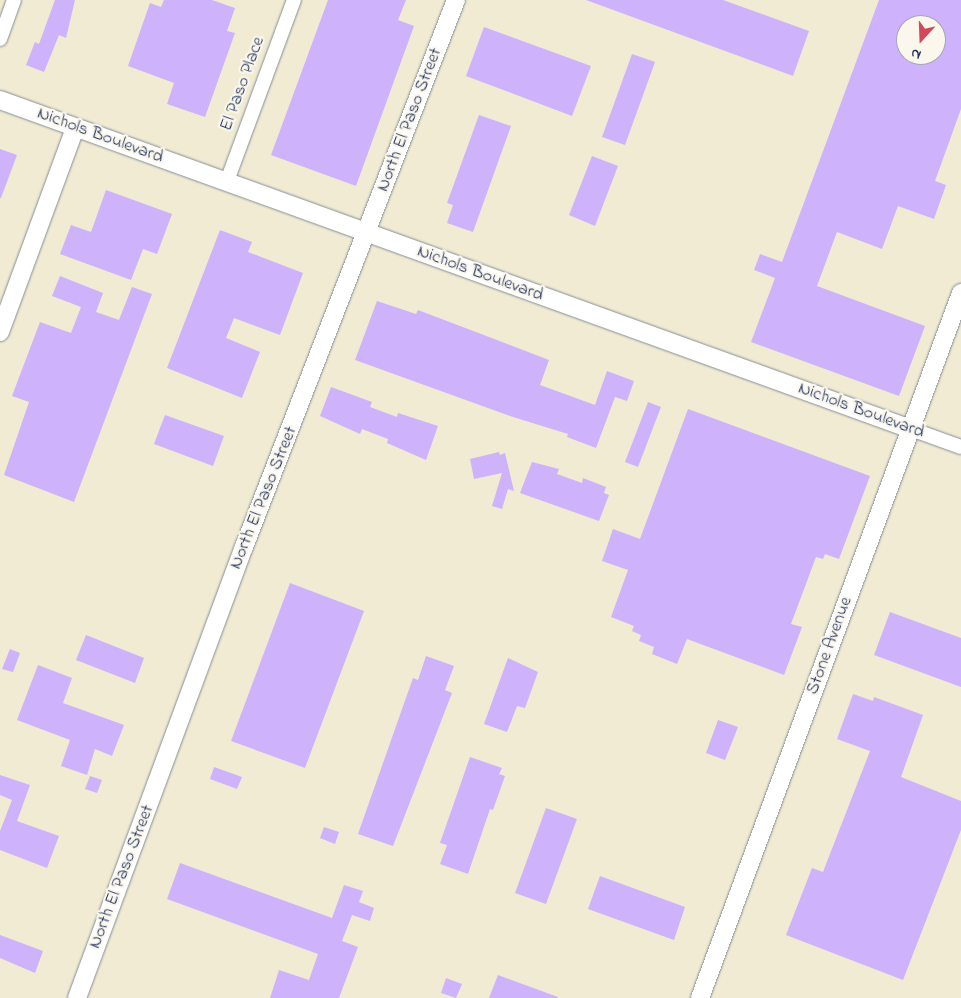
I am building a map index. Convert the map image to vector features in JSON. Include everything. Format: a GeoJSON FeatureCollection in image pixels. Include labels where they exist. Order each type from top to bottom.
{"type":"FeatureCollection","features":[{"type":"Feature","properties":{"kind":"street"},"geometry":{"type":"LineString","coordinates":[[0,39],[14,0]]}},
{"type":"Feature","properties":{"kind":"street","name":"El Paso Place"},"geometry":{"type":"LineString","coordinates":[[227,181],[294,0]]}},
{"type":"Feature","properties":{"kind":"street","name":"North El Paso Street"},"geometry":{"type":"LineString","coordinates":[[77,998],[244,547],[456,0]]}},
{"type":"Feature","properties":{"kind":"street","name":"Nichols Boulevard"},"geometry":{"type":"LineString","coordinates":[[0,100],[961,447]]}},
{"type":"Feature","properties":{"kind":"street"},"geometry":{"type":"LineString","coordinates":[[0,332],[75,128]]}},
{"type":"Feature","properties":{"kind":"street","name":"Stone Avenue"},"geometry":{"type":"LineString","coordinates":[[700,998],[961,294]]}},
{"type":"Feature","properties":{"kind":"building"},"geometry":{"type":"Polygon","coordinates":[[[55,0],[75,0],[66,38],[59,35],[44,72],[26,65],[35,42],[39,44],[55,0]]]}},
{"type":"Feature","properties":{"kind":"building"},"geometry":{"type":"Polygon","coordinates":[[[164,0],[212,0],[235,8],[227,31],[235,33],[205,117],[167,104],[174,83],[128,66],[150,3],[161,7],[164,0]]]}},
{"type":"Feature","properties":{"kind":"building"},"geometry":{"type":"Polygon","coordinates":[[[328,0],[406,0],[398,20],[414,26],[356,186],[271,155],[328,0]]]}},
{"type":"Feature","properties":{"kind":"building"},"geometry":{"type":"Polygon","coordinates":[[[586,0],[723,0],[809,31],[793,76],[586,0]]]}},
{"type":"Feature","properties":{"kind":"building"},"geometry":{"type":"Polygon","coordinates":[[[879,0],[961,0],[961,109],[935,181],[946,185],[934,219],[898,206],[882,249],[837,232],[817,286],[925,326],[899,396],[751,342],[775,278],[754,270],[760,254],[782,262],[879,0]]]}},
{"type":"Feature","properties":{"kind":"building"},"geometry":{"type":"Polygon","coordinates":[[[484,27],[591,66],[572,116],[466,76],[484,27]]]}},
{"type":"Feature","properties":{"kind":"building"},"geometry":{"type":"Polygon","coordinates":[[[632,54],[655,62],[625,145],[602,137],[632,54]]]}},
{"type":"Feature","properties":{"kind":"building"},"geometry":{"type":"Polygon","coordinates":[[[479,115],[511,126],[473,232],[447,223],[453,205],[447,203],[479,115]]]}},
{"type":"Feature","properties":{"kind":"building"},"geometry":{"type":"Polygon","coordinates":[[[0,149],[17,155],[1,198],[0,198],[0,149]]]}},
{"type":"Feature","properties":{"kind":"building"},"geometry":{"type":"Polygon","coordinates":[[[592,156],[618,166],[595,226],[569,215],[592,156]]]}},
{"type":"Feature","properties":{"kind":"building"},"geometry":{"type":"Polygon","coordinates":[[[106,190],[172,214],[157,254],[143,249],[131,280],[60,254],[71,225],[91,232],[106,190]]]}},
{"type":"Feature","properties":{"kind":"building"},"geometry":{"type":"Polygon","coordinates":[[[220,230],[252,242],[248,252],[303,273],[280,335],[234,318],[226,338],[260,352],[242,398],[167,368],[220,230]]]}},
{"type":"Feature","properties":{"kind":"building"},"geometry":{"type":"Polygon","coordinates":[[[60,276],[103,293],[96,312],[119,320],[132,287],[152,294],[74,502],[4,475],[29,402],[12,396],[40,322],[71,333],[81,307],[52,296],[60,276]]]}},
{"type":"Feature","properties":{"kind":"building"},"geometry":{"type":"Polygon","coordinates":[[[377,301],[416,314],[418,310],[549,360],[540,385],[595,405],[607,371],[634,381],[627,401],[615,397],[596,448],[567,437],[568,434],[513,417],[355,360],[377,301]]]}},
{"type":"Feature","properties":{"kind":"building"},"geometry":{"type":"Polygon","coordinates":[[[331,387],[372,402],[370,407],[397,417],[398,413],[438,426],[426,460],[387,443],[388,439],[362,429],[360,434],[320,416],[331,387]]]}},
{"type":"Feature","properties":{"kind":"building"},"geometry":{"type":"Polygon","coordinates":[[[648,402],[661,407],[638,467],[625,462],[648,402]]]}},
{"type":"Feature","properties":{"kind":"building"},"geometry":{"type":"Polygon","coordinates":[[[688,409],[870,476],[839,559],[825,554],[823,559],[816,557],[791,624],[802,627],[784,675],[687,639],[677,664],[652,654],[654,647],[639,641],[641,635],[632,631],[634,626],[611,617],[628,570],[602,561],[613,529],[640,539],[688,409]]]}},
{"type":"Feature","properties":{"kind":"building"},"geometry":{"type":"Polygon","coordinates":[[[165,415],[224,436],[213,466],[154,444],[165,415]]]}},
{"type":"Feature","properties":{"kind":"building"},"geometry":{"type":"Polygon","coordinates":[[[499,452],[500,455],[505,453],[514,491],[508,489],[502,509],[492,506],[502,473],[474,479],[470,459],[499,452]]]}},
{"type":"Feature","properties":{"kind":"building"},"geometry":{"type":"Polygon","coordinates":[[[532,462],[559,469],[557,474],[582,483],[583,478],[606,487],[604,493],[609,495],[599,521],[520,493],[532,462]]]}},
{"type":"Feature","properties":{"kind":"building"},"geometry":{"type":"Polygon","coordinates":[[[290,583],[364,611],[305,768],[231,741],[290,583]]]}},
{"type":"Feature","properties":{"kind":"building"},"geometry":{"type":"Polygon","coordinates":[[[890,612],[961,638],[961,687],[874,655],[890,612]]]}},
{"type":"Feature","properties":{"kind":"building"},"geometry":{"type":"Polygon","coordinates":[[[86,635],[144,658],[135,683],[76,660],[86,635]]]}},
{"type":"Feature","properties":{"kind":"building"},"geometry":{"type":"Polygon","coordinates":[[[10,649],[20,653],[13,672],[2,669],[10,649]]]}},
{"type":"Feature","properties":{"kind":"building"},"geometry":{"type":"Polygon","coordinates":[[[426,656],[454,666],[445,690],[452,693],[393,846],[358,834],[413,678],[418,680],[426,656]]]}},
{"type":"Feature","properties":{"kind":"building"},"geometry":{"type":"Polygon","coordinates":[[[508,658],[538,672],[525,708],[517,706],[507,732],[484,724],[508,658]]]}},
{"type":"Feature","properties":{"kind":"building"},"geometry":{"type":"Polygon","coordinates":[[[38,665],[72,678],[63,703],[124,725],[112,756],[95,749],[87,775],[61,766],[70,740],[17,720],[38,665]]]}},
{"type":"Feature","properties":{"kind":"building"},"geometry":{"type":"Polygon","coordinates":[[[853,694],[873,701],[874,697],[923,715],[901,777],[961,801],[961,830],[903,980],[786,935],[812,868],[823,872],[870,751],[837,739],[853,694]]]}},
{"type":"Feature","properties":{"kind":"building"},"geometry":{"type":"Polygon","coordinates":[[[718,720],[738,727],[725,760],[706,753],[718,720]]]}},
{"type":"Feature","properties":{"kind":"building"},"geometry":{"type":"Polygon","coordinates":[[[470,757],[502,768],[499,774],[505,776],[493,810],[490,809],[468,874],[440,864],[447,845],[440,843],[470,757]]]}},
{"type":"Feature","properties":{"kind":"building"},"geometry":{"type":"Polygon","coordinates":[[[214,767],[242,777],[237,789],[210,779],[214,767]]]}},
{"type":"Feature","properties":{"kind":"building"},"geometry":{"type":"Polygon","coordinates":[[[0,775],[30,785],[17,821],[59,836],[47,868],[0,850],[0,831],[12,800],[0,795],[0,775]]]}},
{"type":"Feature","properties":{"kind":"building"},"geometry":{"type":"Polygon","coordinates":[[[90,776],[102,780],[97,793],[85,789],[90,776]]]}},
{"type":"Feature","properties":{"kind":"building"},"geometry":{"type":"Polygon","coordinates":[[[546,808],[577,819],[546,904],[515,893],[546,808]]]}},
{"type":"Feature","properties":{"kind":"building"},"geometry":{"type":"Polygon","coordinates":[[[324,827],[339,832],[335,844],[320,838],[324,827]]]}},
{"type":"Feature","properties":{"kind":"building"},"geometry":{"type":"Polygon","coordinates":[[[180,863],[332,918],[344,885],[363,891],[359,902],[374,908],[370,921],[352,915],[342,941],[358,947],[339,998],[270,998],[279,970],[309,980],[318,954],[167,899],[180,863]]]}},
{"type":"Feature","properties":{"kind":"building"},"geometry":{"type":"Polygon","coordinates":[[[600,876],[685,907],[674,940],[588,909],[600,876]]]}},
{"type":"Feature","properties":{"kind":"building"},"geometry":{"type":"Polygon","coordinates":[[[0,935],[43,951],[35,973],[0,958],[0,935]]]}},
{"type":"Feature","properties":{"kind":"building"},"geometry":{"type":"Polygon","coordinates":[[[498,975],[558,997],[489,998],[498,975]]]}},
{"type":"Feature","properties":{"kind":"building"},"geometry":{"type":"Polygon","coordinates":[[[446,978],[462,984],[456,998],[441,993],[446,978]]]}}]}
